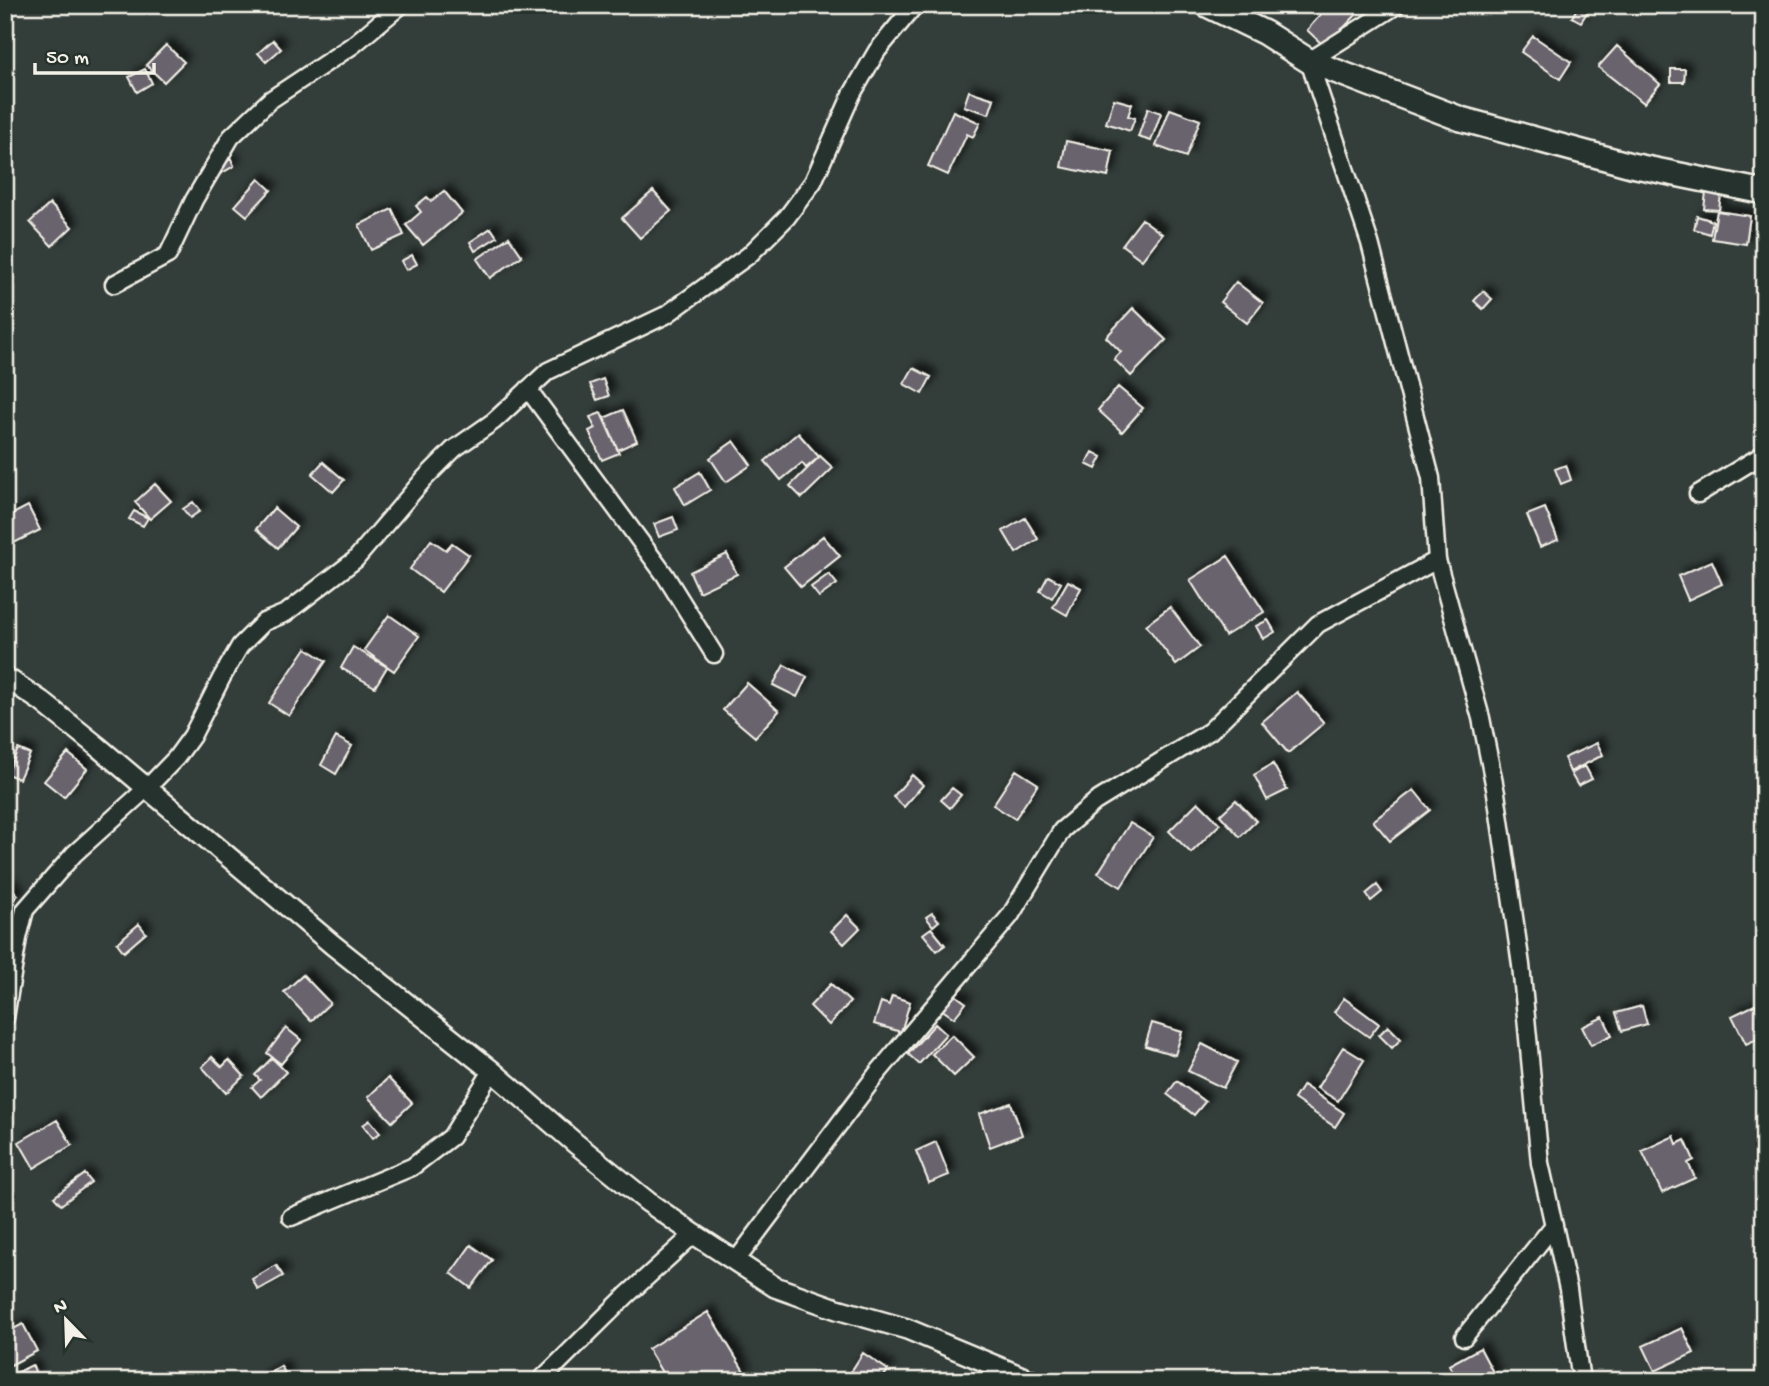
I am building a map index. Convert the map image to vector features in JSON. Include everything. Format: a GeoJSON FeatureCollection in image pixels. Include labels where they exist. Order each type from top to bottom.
{"type":"FeatureCollection","features":[{"type":"Feature","properties":{"kind":"main road"},"geometry":{"type":"LineString","coordinates":[[1207,5],[1265,33],[1309,61],[1461,119],[1631,165],[1764,192]]}},
{"type":"Feature","properties":{"kind":"street"},"geometry":{"type":"LineString","coordinates":[[114,284],[168,255],[194,200],[231,137],[270,100],[353,45],[401,5]]}},
{"type":"Feature","properties":{"kind":"street"},"geometry":{"type":"LineString","coordinates":[[5,1018],[18,938],[26,910],[74,854],[176,758],[192,736],[240,646],[264,622],[286,613],[355,560],[424,479],[454,449],[494,421],[548,371],[666,315],[749,255],[787,217],[813,182],[852,94],[877,51],[915,5]]}},
{"type":"Feature","properties":{"kind":"street"},"geometry":{"type":"LineString","coordinates":[[1397,5],[1309,61],[1370,243],[1400,356],[1431,478],[1437,560],[1481,718],[1496,793],[1521,965],[1540,1163],[1568,1289],[1581,1381]]}},
{"type":"Feature","properties":{"kind":"street"},"geometry":{"type":"LineString","coordinates":[[528,389],[665,575],[714,654]]}},
{"type":"Feature","properties":{"kind":"street"},"geometry":{"type":"LineString","coordinates":[[1698,494],[1764,454]]}},
{"type":"Feature","properties":{"kind":"street"},"geometry":{"type":"LineString","coordinates":[[735,1262],[876,1075],[1010,916],[1062,830],[1095,802],[1210,731],[1318,624],[1437,560]]}},
{"type":"Feature","properties":{"kind":"street"},"geometry":{"type":"LineString","coordinates":[[5,677],[40,701],[147,788],[322,937],[492,1071],[575,1143],[648,1202],[694,1234],[775,1287],[906,1329],[1032,1381]]}},
{"type":"Feature","properties":{"kind":"street"},"geometry":{"type":"LineString","coordinates":[[291,1217],[412,1167],[451,1137],[492,1071]]}},
{"type":"Feature","properties":{"kind":"street"},"geometry":{"type":"LineString","coordinates":[[1464,1337],[1554,1225]]}},
{"type":"Feature","properties":{"kind":"street"},"geometry":{"type":"LineString","coordinates":[[540,1381],[627,1294],[694,1234]]}},
{"type":"Feature","properties":{"kind":"building"},"geometry":{"type":"Polygon","coordinates":[[[1329,5],[1352,5],[1359,12],[1325,47],[1307,30],[1329,5]]]}},
{"type":"Feature","properties":{"kind":"building"},"geometry":{"type":"Polygon","coordinates":[[[1579,5],[1589,9],[1581,22],[1572,17],[1579,5]]]}},
{"type":"Feature","properties":{"kind":"building"},"geometry":{"type":"Polygon","coordinates":[[[1533,36],[1571,62],[1560,79],[1521,52],[1533,36]]]}},
{"type":"Feature","properties":{"kind":"building"},"geometry":{"type":"Polygon","coordinates":[[[273,40],[281,49],[266,62],[258,53],[273,40]]]}},
{"type":"Feature","properties":{"kind":"building"},"geometry":{"type":"Polygon","coordinates":[[[166,45],[184,62],[164,82],[146,65],[166,45]]]}},
{"type":"Feature","properties":{"kind":"building"},"geometry":{"type":"Polygon","coordinates":[[[1617,46],[1660,84],[1644,103],[1598,67],[1617,46]]]}},
{"type":"Feature","properties":{"kind":"building"},"geometry":{"type":"Polygon","coordinates":[[[145,69],[152,83],[137,92],[129,77],[145,69]]]}},
{"type":"Feature","properties":{"kind":"building"},"geometry":{"type":"Polygon","coordinates":[[[1671,69],[1685,69],[1684,82],[1671,82],[1671,69]]]}},
{"type":"Feature","properties":{"kind":"building"},"geometry":{"type":"Polygon","coordinates":[[[969,91],[994,99],[989,114],[964,106],[969,91]]]}},
{"type":"Feature","properties":{"kind":"building"},"geometry":{"type":"Polygon","coordinates":[[[1114,99],[1132,104],[1128,116],[1135,118],[1130,131],[1106,123],[1114,99]]]}},
{"type":"Feature","properties":{"kind":"building"},"geometry":{"type":"Polygon","coordinates":[[[1148,108],[1161,113],[1151,141],[1138,137],[1148,108]]]}},
{"type":"Feature","properties":{"kind":"building"},"geometry":{"type":"Polygon","coordinates":[[[1170,109],[1200,120],[1186,157],[1156,146],[1170,109]]]}},
{"type":"Feature","properties":{"kind":"building"},"geometry":{"type":"Polygon","coordinates":[[[953,111],[980,123],[973,137],[967,134],[948,175],[928,166],[953,111]]]}},
{"type":"Feature","properties":{"kind":"building"},"geometry":{"type":"Polygon","coordinates":[[[1066,141],[1113,151],[1108,177],[1061,167],[1066,141]]]}},
{"type":"Feature","properties":{"kind":"building"},"geometry":{"type":"Polygon","coordinates":[[[231,159],[234,166],[220,174],[217,167],[231,159]]]}},
{"type":"Feature","properties":{"kind":"building"},"geometry":{"type":"Polygon","coordinates":[[[259,179],[271,190],[247,216],[235,206],[259,179]]]}},
{"type":"Feature","properties":{"kind":"building"},"geometry":{"type":"Polygon","coordinates":[[[444,191],[462,213],[423,245],[406,225],[421,212],[416,206],[427,197],[431,201],[444,191]]]}},
{"type":"Feature","properties":{"kind":"building"},"geometry":{"type":"Polygon","coordinates":[[[653,191],[671,211],[640,238],[622,218],[653,191]]]}},
{"type":"Feature","properties":{"kind":"building"},"geometry":{"type":"Polygon","coordinates":[[[1706,192],[1721,194],[1719,210],[1704,209],[1706,192]]]}},
{"type":"Feature","properties":{"kind":"building"},"geometry":{"type":"Polygon","coordinates":[[[50,204],[72,227],[52,246],[30,222],[50,204]]]}},
{"type":"Feature","properties":{"kind":"building"},"geometry":{"type":"Polygon","coordinates":[[[392,209],[404,235],[371,250],[359,225],[392,209]]]}},
{"type":"Feature","properties":{"kind":"building"},"geometry":{"type":"Polygon","coordinates":[[[1717,211],[1750,216],[1746,244],[1712,239],[1717,211]]]}},
{"type":"Feature","properties":{"kind":"building"},"geometry":{"type":"Polygon","coordinates":[[[1697,216],[1713,221],[1710,234],[1694,229],[1697,216]]]}},
{"type":"Feature","properties":{"kind":"building"},"geometry":{"type":"Polygon","coordinates":[[[1142,219],[1162,234],[1142,260],[1122,245],[1142,219]]]}},
{"type":"Feature","properties":{"kind":"building"},"geometry":{"type":"Polygon","coordinates":[[[491,228],[497,237],[475,251],[470,242],[491,228]]]}},
{"type":"Feature","properties":{"kind":"building"},"geometry":{"type":"Polygon","coordinates":[[[509,237],[522,256],[490,278],[477,259],[509,237]]]}},
{"type":"Feature","properties":{"kind":"building"},"geometry":{"type":"Polygon","coordinates":[[[412,255],[417,264],[406,270],[401,261],[412,255]]]}},
{"type":"Feature","properties":{"kind":"building"},"geometry":{"type":"Polygon","coordinates":[[[1236,282],[1263,303],[1247,323],[1220,302],[1236,282]]]}},
{"type":"Feature","properties":{"kind":"building"},"geometry":{"type":"Polygon","coordinates":[[[1483,291],[1492,299],[1483,309],[1474,301],[1483,291]]]}},
{"type":"Feature","properties":{"kind":"building"},"geometry":{"type":"Polygon","coordinates":[[[1133,308],[1166,340],[1131,376],[1114,359],[1121,352],[1106,337],[1133,308]]]}},
{"type":"Feature","properties":{"kind":"building"},"geometry":{"type":"Polygon","coordinates":[[[913,368],[931,377],[922,394],[904,384],[913,368]]]}},
{"type":"Feature","properties":{"kind":"building"},"geometry":{"type":"Polygon","coordinates":[[[603,379],[609,396],[597,400],[590,384],[603,379]]]}},
{"type":"Feature","properties":{"kind":"building"},"geometry":{"type":"Polygon","coordinates":[[[1118,387],[1143,408],[1122,432],[1098,410],[1118,387]]]}},
{"type":"Feature","properties":{"kind":"building"},"geometry":{"type":"Polygon","coordinates":[[[623,410],[637,441],[618,450],[604,418],[623,410]]]}},
{"type":"Feature","properties":{"kind":"building"},"geometry":{"type":"Polygon","coordinates":[[[601,413],[619,453],[602,460],[589,431],[595,428],[590,417],[601,413]]]}},
{"type":"Feature","properties":{"kind":"building"},"geometry":{"type":"Polygon","coordinates":[[[798,433],[819,457],[806,468],[802,463],[781,480],[765,461],[798,433]]]}},
{"type":"Feature","properties":{"kind":"building"},"geometry":{"type":"Polygon","coordinates":[[[734,441],[751,465],[726,482],[710,458],[734,441]]]}},
{"type":"Feature","properties":{"kind":"building"},"geometry":{"type":"Polygon","coordinates":[[[1093,452],[1102,457],[1096,469],[1086,464],[1093,452]]]}},
{"type":"Feature","properties":{"kind":"building"},"geometry":{"type":"Polygon","coordinates":[[[820,456],[833,468],[802,498],[790,486],[820,456]]]}},
{"type":"Feature","properties":{"kind":"building"},"geometry":{"type":"Polygon","coordinates":[[[323,462],[344,480],[333,492],[312,474],[323,462]]]}},
{"type":"Feature","properties":{"kind":"building"},"geometry":{"type":"Polygon","coordinates":[[[1566,465],[1571,480],[1561,484],[1555,469],[1566,465]]]}},
{"type":"Feature","properties":{"kind":"building"},"geometry":{"type":"Polygon","coordinates":[[[700,472],[710,490],[685,505],[675,487],[700,472]]]}},
{"type":"Feature","properties":{"kind":"building"},"geometry":{"type":"Polygon","coordinates":[[[155,484],[171,501],[150,519],[135,502],[155,484]]]}},
{"type":"Feature","properties":{"kind":"building"},"geometry":{"type":"Polygon","coordinates":[[[193,502],[200,511],[190,518],[183,509],[193,502]]]}},
{"type":"Feature","properties":{"kind":"building"},"geometry":{"type":"Polygon","coordinates":[[[28,506],[40,530],[10,545],[5,535],[5,518],[28,506]]]}},
{"type":"Feature","properties":{"kind":"building"},"geometry":{"type":"Polygon","coordinates":[[[274,508],[296,527],[278,548],[256,529],[274,508]]]}},
{"type":"Feature","properties":{"kind":"building"},"geometry":{"type":"Polygon","coordinates":[[[1545,508],[1558,540],[1540,547],[1527,515],[1545,508]]]}},
{"type":"Feature","properties":{"kind":"building"},"geometry":{"type":"Polygon","coordinates":[[[134,511],[148,518],[143,526],[129,519],[134,511]]]}},
{"type":"Feature","properties":{"kind":"building"},"geometry":{"type":"Polygon","coordinates":[[[673,517],[678,530],[659,537],[654,524],[673,517]]]}},
{"type":"Feature","properties":{"kind":"building"},"geometry":{"type":"Polygon","coordinates":[[[1025,518],[1038,539],[1016,553],[1003,531],[1025,518]]]}},
{"type":"Feature","properties":{"kind":"building"},"geometry":{"type":"Polygon","coordinates":[[[823,536],[840,556],[801,587],[784,567],[823,536]]]}},
{"type":"Feature","properties":{"kind":"building"},"geometry":{"type":"Polygon","coordinates":[[[431,540],[446,550],[452,543],[469,555],[441,592],[410,569],[431,540]]]}},
{"type":"Feature","properties":{"kind":"building"},"geometry":{"type":"Polygon","coordinates":[[[727,554],[737,574],[699,592],[690,572],[727,554]]]}},
{"type":"Feature","properties":{"kind":"building"},"geometry":{"type":"Polygon","coordinates":[[[1228,556],[1264,612],[1225,636],[1190,580],[1228,556]]]}},
{"type":"Feature","properties":{"kind":"building"},"geometry":{"type":"Polygon","coordinates":[[[1712,561],[1722,584],[1688,600],[1678,576],[1712,561]]]}},
{"type":"Feature","properties":{"kind":"building"},"geometry":{"type":"Polygon","coordinates":[[[829,574],[837,584],[819,597],[811,587],[829,574]]]}},
{"type":"Feature","properties":{"kind":"building"},"geometry":{"type":"Polygon","coordinates":[[[1048,576],[1061,583],[1052,598],[1040,591],[1048,576]]]}},
{"type":"Feature","properties":{"kind":"building"},"geometry":{"type":"Polygon","coordinates":[[[1068,581],[1081,588],[1067,615],[1053,607],[1068,581]]]}},
{"type":"Feature","properties":{"kind":"building"},"geometry":{"type":"Polygon","coordinates":[[[1170,607],[1200,647],[1176,665],[1146,625],[1170,607]]]}},
{"type":"Feature","properties":{"kind":"building"},"geometry":{"type":"Polygon","coordinates":[[[389,615],[419,636],[394,671],[364,650],[389,615]]]}},
{"type":"Feature","properties":{"kind":"building"},"geometry":{"type":"Polygon","coordinates":[[[1268,620],[1275,632],[1263,639],[1256,626],[1268,620]]]}},
{"type":"Feature","properties":{"kind":"building"},"geometry":{"type":"Polygon","coordinates":[[[353,647],[387,667],[375,687],[341,668],[353,647]]]}},
{"type":"Feature","properties":{"kind":"building"},"geometry":{"type":"Polygon","coordinates":[[[306,648],[326,661],[289,716],[269,703],[306,648]]]}},
{"type":"Feature","properties":{"kind":"building"},"geometry":{"type":"Polygon","coordinates":[[[784,665],[807,677],[797,697],[773,685],[784,665]]]}},
{"type":"Feature","properties":{"kind":"building"},"geometry":{"type":"Polygon","coordinates":[[[747,683],[779,711],[755,737],[723,710],[747,683]]]}},
{"type":"Feature","properties":{"kind":"building"},"geometry":{"type":"Polygon","coordinates":[[[1297,692],[1324,723],[1288,753],[1262,722],[1297,692]]]}},
{"type":"Feature","properties":{"kind":"building"},"geometry":{"type":"Polygon","coordinates":[[[336,737],[352,746],[336,774],[321,765],[336,737]]]}},
{"type":"Feature","properties":{"kind":"building"},"geometry":{"type":"Polygon","coordinates":[[[1597,743],[1603,755],[1570,772],[1564,758],[1597,743]]]}},
{"type":"Feature","properties":{"kind":"building"},"geometry":{"type":"Polygon","coordinates":[[[18,749],[30,754],[19,779],[7,774],[18,749]]]}},
{"type":"Feature","properties":{"kind":"building"},"geometry":{"type":"Polygon","coordinates":[[[68,753],[87,769],[64,797],[44,781],[68,753]]]}},
{"type":"Feature","properties":{"kind":"building"},"geometry":{"type":"Polygon","coordinates":[[[1273,764],[1287,790],[1267,800],[1254,775],[1273,764]]]}},
{"type":"Feature","properties":{"kind":"building"},"geometry":{"type":"Polygon","coordinates":[[[1585,766],[1592,779],[1578,786],[1571,774],[1585,766]]]}},
{"type":"Feature","properties":{"kind":"building"},"geometry":{"type":"Polygon","coordinates":[[[1016,770],[1038,784],[1015,819],[993,805],[1016,770]]]}},
{"type":"Feature","properties":{"kind":"building"},"geometry":{"type":"Polygon","coordinates":[[[912,775],[923,785],[904,807],[893,797],[912,775]]]}},
{"type":"Feature","properties":{"kind":"building"},"geometry":{"type":"Polygon","coordinates":[[[952,788],[961,795],[950,808],[941,800],[952,788]]]}},
{"type":"Feature","properties":{"kind":"building"},"geometry":{"type":"Polygon","coordinates":[[[1414,790],[1430,810],[1390,841],[1373,821],[1414,790]]]}},
{"type":"Feature","properties":{"kind":"building"},"geometry":{"type":"Polygon","coordinates":[[[1236,800],[1256,821],[1240,837],[1220,815],[1236,800]]]}},
{"type":"Feature","properties":{"kind":"building"},"geometry":{"type":"Polygon","coordinates":[[[1198,802],[1220,824],[1191,853],[1169,831],[1198,802]]]}},
{"type":"Feature","properties":{"kind":"building"},"geometry":{"type":"Polygon","coordinates":[[[1764,805],[1764,819],[1759,820],[1757,806],[1764,805]]]}},
{"type":"Feature","properties":{"kind":"building"},"geometry":{"type":"Polygon","coordinates":[[[1130,823],[1153,837],[1121,887],[1098,873],[1130,823]]]}},
{"type":"Feature","properties":{"kind":"building"},"geometry":{"type":"Polygon","coordinates":[[[8,885],[18,895],[11,903],[5,897],[5,888],[8,885]]]}},
{"type":"Feature","properties":{"kind":"building"},"geometry":{"type":"Polygon","coordinates":[[[1377,885],[1382,892],[1371,901],[1366,894],[1377,885]]]}},
{"type":"Feature","properties":{"kind":"building"},"geometry":{"type":"Polygon","coordinates":[[[932,913],[939,921],[933,926],[926,917],[932,913]]]}},
{"type":"Feature","properties":{"kind":"building"},"geometry":{"type":"Polygon","coordinates":[[[847,915],[860,928],[844,944],[831,931],[847,915]]]}},
{"type":"Feature","properties":{"kind":"building"},"geometry":{"type":"Polygon","coordinates":[[[139,924],[146,933],[124,952],[117,943],[139,924]]]}},
{"type":"Feature","properties":{"kind":"building"},"geometry":{"type":"Polygon","coordinates":[[[931,928],[945,945],[937,951],[923,934],[931,928]]]}},
{"type":"Feature","properties":{"kind":"building"},"geometry":{"type":"Polygon","coordinates":[[[303,975],[330,1003],[311,1021],[284,992],[303,975]]]}},
{"type":"Feature","properties":{"kind":"building"},"geometry":{"type":"Polygon","coordinates":[[[831,984],[850,1002],[829,1025],[810,1006],[831,984]]]}},
{"type":"Feature","properties":{"kind":"building"},"geometry":{"type":"Polygon","coordinates":[[[954,994],[966,1003],[954,1018],[941,1009],[954,994]]]}},
{"type":"Feature","properties":{"kind":"building"},"geometry":{"type":"Polygon","coordinates":[[[892,996],[910,1002],[901,1032],[874,1024],[881,1002],[889,1005],[892,996]]]}},
{"type":"Feature","properties":{"kind":"building"},"geometry":{"type":"Polygon","coordinates":[[[1344,998],[1379,1024],[1369,1037],[1334,1012],[1344,998]]]}},
{"type":"Feature","properties":{"kind":"building"},"geometry":{"type":"Polygon","coordinates":[[[1763,1001],[1764,1036],[1746,1044],[1732,1016],[1763,1001]]]}},
{"type":"Feature","properties":{"kind":"building"},"geometry":{"type":"Polygon","coordinates":[[[1642,1006],[1647,1024],[1622,1031],[1616,1013],[1642,1006]]]}},
{"type":"Feature","properties":{"kind":"building"},"geometry":{"type":"Polygon","coordinates":[[[1603,1017],[1612,1035],[1591,1045],[1582,1027],[1603,1017]]]}},
{"type":"Feature","properties":{"kind":"building"},"geometry":{"type":"Polygon","coordinates":[[[1152,1023],[1182,1032],[1175,1055],[1145,1046],[1152,1023]]]}},
{"type":"Feature","properties":{"kind":"building"},"geometry":{"type":"Polygon","coordinates":[[[935,1024],[946,1034],[919,1064],[908,1054],[935,1024]]]}},
{"type":"Feature","properties":{"kind":"building"},"geometry":{"type":"Polygon","coordinates":[[[1388,1026],[1401,1039],[1392,1048],[1379,1035],[1388,1026]]]}},
{"type":"Feature","properties":{"kind":"building"},"geometry":{"type":"Polygon","coordinates":[[[286,1028],[301,1040],[281,1064],[267,1053],[286,1028]]]}},
{"type":"Feature","properties":{"kind":"building"},"geometry":{"type":"Polygon","coordinates":[[[952,1035],[974,1057],[954,1076],[932,1054],[952,1035]]]}},
{"type":"Feature","properties":{"kind":"building"},"geometry":{"type":"Polygon","coordinates":[[[1202,1044],[1237,1062],[1223,1088],[1188,1071],[1202,1044]]]}},
{"type":"Feature","properties":{"kind":"building"},"geometry":{"type":"Polygon","coordinates":[[[1343,1047],[1364,1060],[1338,1101],[1317,1088],[1343,1047]]]}},
{"type":"Feature","properties":{"kind":"building"},"geometry":{"type":"Polygon","coordinates":[[[212,1057],[222,1067],[229,1060],[244,1076],[226,1093],[202,1067],[212,1057]]]}},
{"type":"Feature","properties":{"kind":"building"},"geometry":{"type":"Polygon","coordinates":[[[272,1058],[286,1072],[261,1097],[252,1087],[260,1080],[255,1075],[272,1058]]]}},
{"type":"Feature","properties":{"kind":"building"},"geometry":{"type":"Polygon","coordinates":[[[388,1078],[412,1103],[392,1122],[368,1097],[388,1078]]]}},
{"type":"Feature","properties":{"kind":"building"},"geometry":{"type":"Polygon","coordinates":[[[1177,1081],[1205,1102],[1194,1115],[1167,1094],[1177,1081]]]}},
{"type":"Feature","properties":{"kind":"building"},"geometry":{"type":"Polygon","coordinates":[[[1303,1085],[1344,1113],[1335,1127],[1294,1099],[1303,1085]]]}},
{"type":"Feature","properties":{"kind":"building"},"geometry":{"type":"Polygon","coordinates":[[[1011,1103],[1022,1135],[990,1147],[979,1114],[1011,1103]]]}},
{"type":"Feature","properties":{"kind":"building"},"geometry":{"type":"Polygon","coordinates":[[[57,1120],[72,1145],[34,1168],[19,1142],[57,1120]]]}},
{"type":"Feature","properties":{"kind":"building"},"geometry":{"type":"Polygon","coordinates":[[[370,1120],[380,1133],[373,1138],[363,1125],[370,1120]]]}},
{"type":"Feature","properties":{"kind":"building"},"geometry":{"type":"Polygon","coordinates":[[[1674,1136],[1677,1144],[1685,1140],[1694,1160],[1688,1163],[1695,1178],[1662,1193],[1642,1151],[1674,1136]]]}},
{"type":"Feature","properties":{"kind":"building"},"geometry":{"type":"Polygon","coordinates":[[[936,1142],[949,1175],[929,1183],[916,1151],[936,1142]]]}},
{"type":"Feature","properties":{"kind":"building"},"geometry":{"type":"Polygon","coordinates":[[[85,1174],[91,1182],[61,1205],[54,1197],[85,1174]]]}},
{"type":"Feature","properties":{"kind":"building"},"geometry":{"type":"Polygon","coordinates":[[[471,1245],[492,1260],[471,1288],[451,1273],[471,1245]]]}},
{"type":"Feature","properties":{"kind":"building"},"geometry":{"type":"Polygon","coordinates":[[[276,1265],[283,1276],[258,1290],[252,1279],[276,1265]]]}},
{"type":"Feature","properties":{"kind":"building"},"geometry":{"type":"Polygon","coordinates":[[[708,1312],[745,1373],[733,1381],[667,1381],[648,1349],[708,1312]]]}},
{"type":"Feature","properties":{"kind":"building"},"geometry":{"type":"Polygon","coordinates":[[[23,1324],[37,1351],[5,1368],[5,1333],[23,1324]]]}},
{"type":"Feature","properties":{"kind":"building"},"geometry":{"type":"Polygon","coordinates":[[[1682,1328],[1694,1353],[1655,1371],[1643,1346],[1682,1328]]]}},
{"type":"Feature","properties":{"kind":"building"},"geometry":{"type":"Polygon","coordinates":[[[1480,1348],[1495,1376],[1486,1381],[1458,1381],[1449,1365],[1480,1348]]]}},
{"type":"Feature","properties":{"kind":"building"},"geometry":{"type":"Polygon","coordinates":[[[863,1353],[888,1370],[881,1381],[845,1381],[863,1353]]]}},
{"type":"Feature","properties":{"kind":"building"},"geometry":{"type":"Polygon","coordinates":[[[32,1365],[37,1376],[27,1381],[12,1381],[10,1376],[32,1365]]]}},
{"type":"Feature","properties":{"kind":"building"},"geometry":{"type":"Polygon","coordinates":[[[281,1366],[289,1381],[255,1381],[281,1366]]]}}]}
